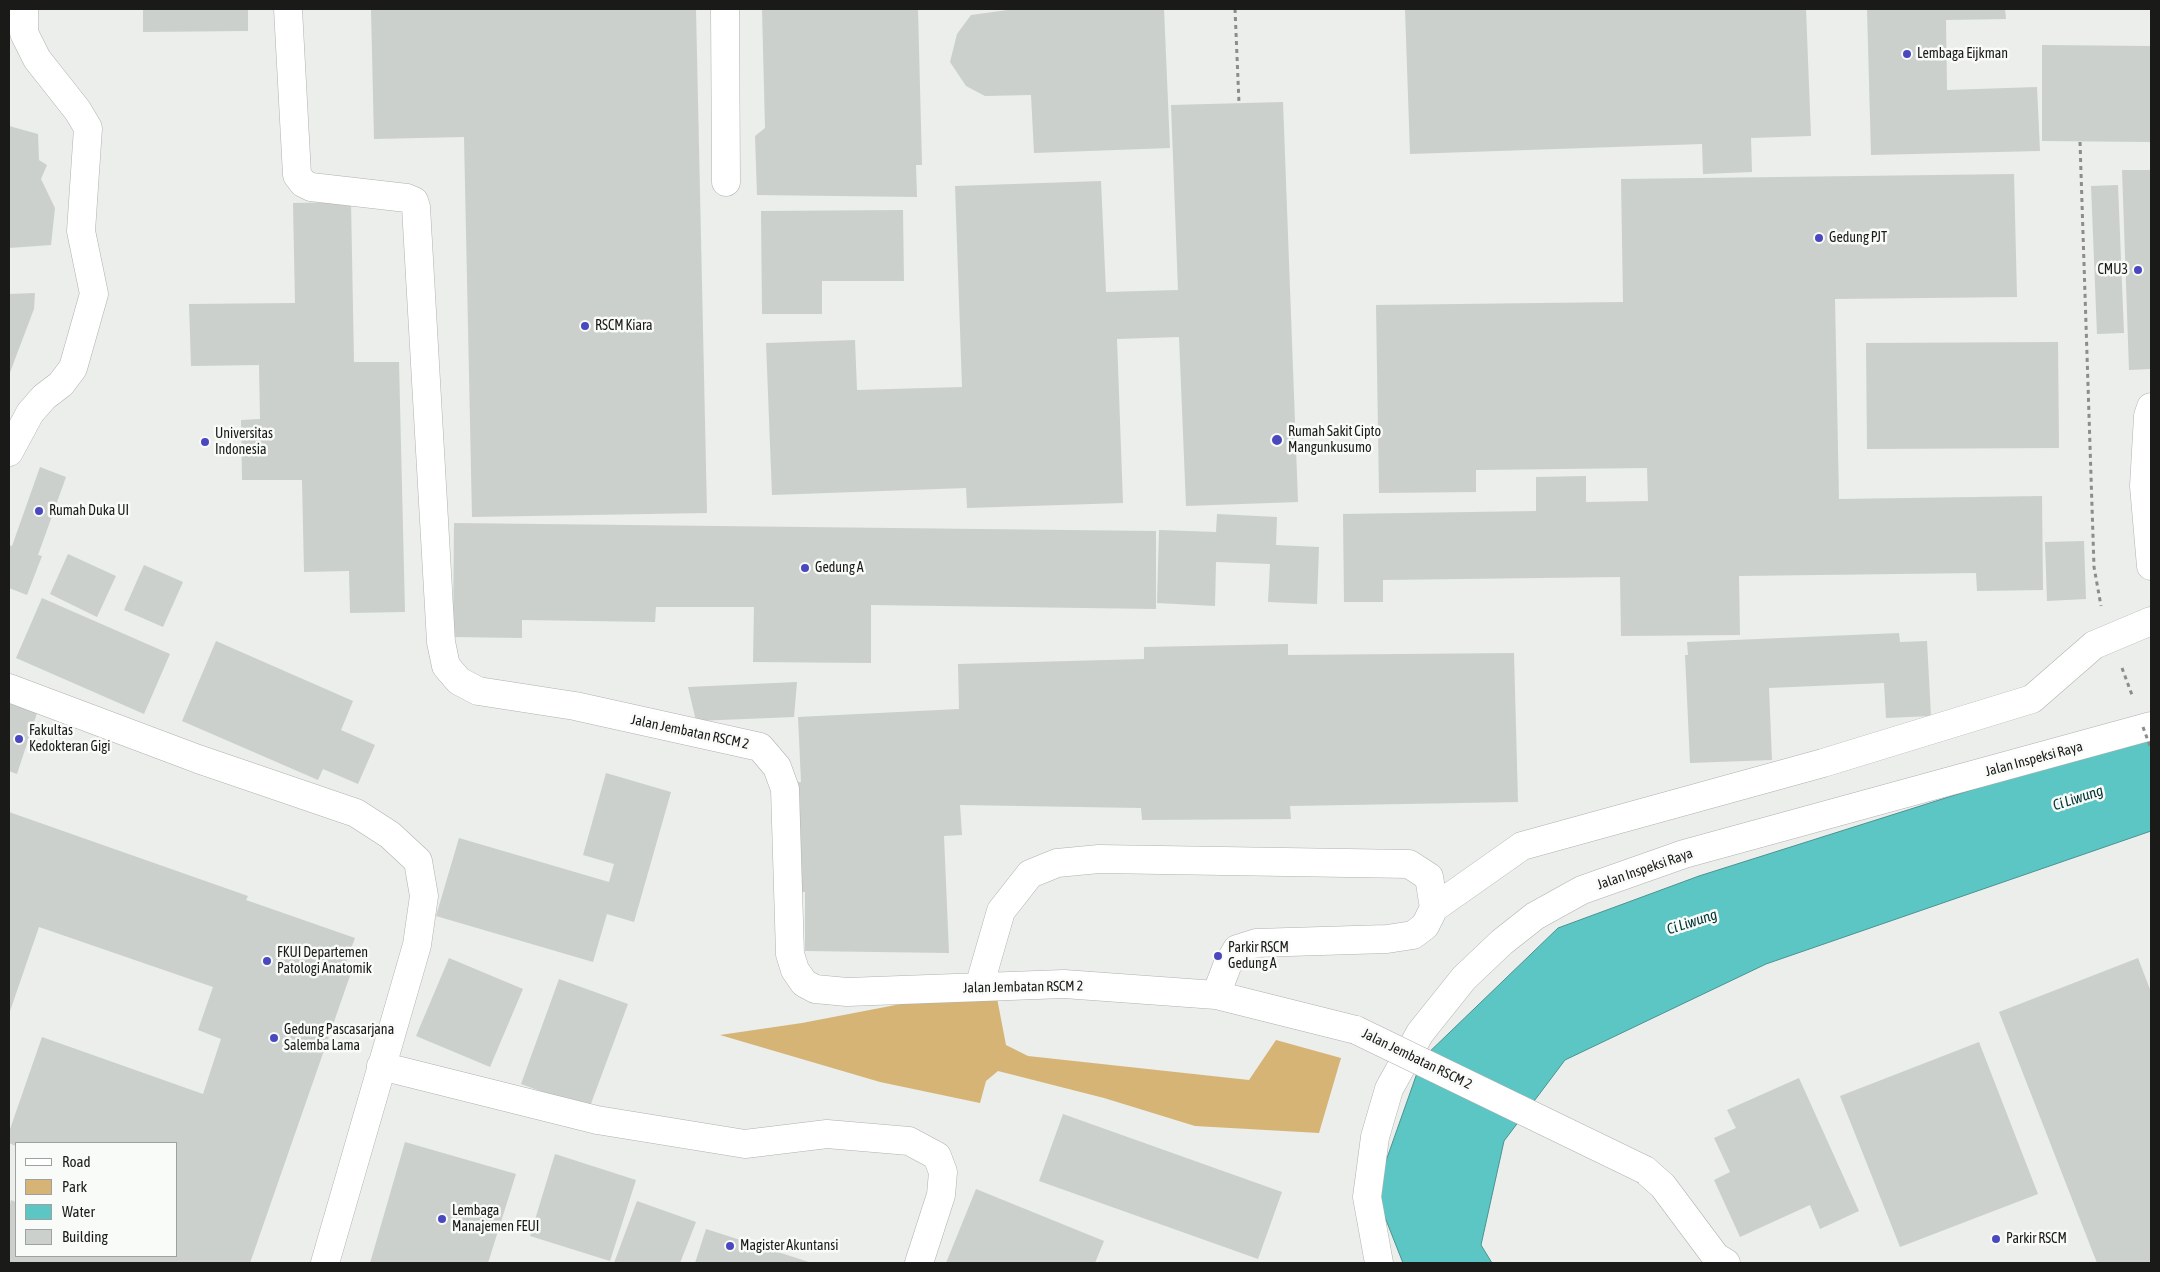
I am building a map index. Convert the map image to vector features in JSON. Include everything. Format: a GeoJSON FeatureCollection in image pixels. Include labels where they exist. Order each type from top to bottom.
{"type":"FeatureCollection","features":[{"type":"Feature","properties":{"kind":"street"},"geometry":{"type":"LineString","coordinates":[[9,452],[30,413],[44,397],[61,384],[73,368],[94,294],[81,231],[88,128],[78,111],[37,59],[24,33],[24,9]]}},
{"type":"Feature","properties":{"kind":"street","name":"Jalan Jembatan RSCM 2"},"geometry":{"type":"LineString","coordinates":[[288,9],[297,175],[303,183],[312,187],[407,198],[414,202],[416,207],[441,642],[446,666],[459,681],[478,691],[574,706],[760,747],[777,767],[785,789],[790,954],[795,970],[804,983],[815,989],[847,992],[1064,984],[1216,995],[1356,1030],[1645,1170],[1663,1186],[1716,1257],[1726,1263]]}},
{"type":"Feature","properties":{"kind":"street"},"geometry":{"type":"LineString","coordinates":[[725,9],[726,182]]}},
{"type":"Feature","properties":{"kind":"street"},"geometry":{"type":"LineString","coordinates":[[2151,407],[2148,416],[2144,486],[2151,566]]}},
{"type":"Feature","properties":{"kind":"street"},"geometry":{"type":"LineString","coordinates":[[1216,995],[1227,966],[1237,949],[1256,943],[1388,939],[1414,934],[1425,926],[1434,908],[1522,846],[1823,763],[2032,699],[2094,645],[2110,636],[2151,621]]}},
{"type":"Feature","properties":{"kind":"street"},"geometry":{"type":"LineString","coordinates":[[9,688],[198,759],[356,813],[390,835],[418,861],[424,896],[418,945],[381,1066],[325,1263]]}},
{"type":"Feature","properties":{"kind":"street","name":"Jalan Inspeksi Raya"},"geometry":{"type":"LineString","coordinates":[[1379,1263],[1367,1196],[1376,1137],[1389,1089],[1420,1033],[1464,978],[1502,942],[1535,916],[1582,890],[1684,854],[2145,723]]}},
{"type":"Feature","properties":{"kind":"street"},"geometry":{"type":"LineString","coordinates":[[979,987],[1001,911],[1030,874],[1057,863],[1099,859],[1408,864],[1429,877],[1434,908]]}},
{"type":"Feature","properties":{"kind":"street"},"geometry":{"type":"LineString","coordinates":[[381,1066],[597,1120],[745,1144],[827,1134],[909,1141],[937,1156],[943,1172],[941,1195],[919,1263]]}},
{"type":"Feature","properties":{"kind":"path"},"geometry":{"type":"LineString","coordinates":[[1234,9],[1239,103]]}},
{"type":"Feature","properties":{"kind":"path"},"geometry":{"type":"LineString","coordinates":[[2080,142],[2094,567],[2097,593],[2133,700]]}},
{"type":"Feature","properties":{"kind":"path"},"geometry":{"type":"LineString","coordinates":[[2145,723],[2151,749]]}},
{"type":"Feature","properties":{"kind":"green space"},"geometry":{"type":"Polygon","coordinates":[[[997,998],[1006,1045],[1028,1056],[1249,1080],[1276,1040],[1341,1058],[1319,1133],[1195,1126],[1104,1098],[998,1071],[986,1081],[980,1103],[880,1082],[720,1035],[802,1023],[906,1003],[997,998]]]}},
{"type":"Feature","properties":{"kind":"water","name":"Ci Liwung"},"geometry":{"type":"Polygon","coordinates":[[[2151,733],[2151,831],[1766,964],[1565,1060],[1504,1141],[1481,1245],[1492,1263],[1403,1263],[1375,1192],[1422,1059],[1558,928],[1699,876],[2151,733]]]}},
{"type":"Feature","properties":{"kind":"building"},"geometry":{"type":"Polygon","coordinates":[[[143,9],[248,9],[248,31],[143,32],[143,9]]]}},
{"type":"Feature","properties":{"kind":"building","name":"RSCM Kiara"},"geometry":{"type":"Polygon","coordinates":[[[371,9],[696,9],[707,513],[472,517],[464,137],[374,139],[371,9]]]}},
{"type":"Feature","properties":{"kind":"building"},"geometry":{"type":"Polygon","coordinates":[[[762,9],[918,9],[922,165],[916,165],[917,197],[757,195],[755,136],[765,128],[762,9]]]}},
{"type":"Feature","properties":{"kind":"building"},"geometry":{"type":"Polygon","coordinates":[[[1015,9],[1164,9],[1170,148],[1034,153],[1031,95],[985,96],[966,86],[950,62],[957,34],[971,15],[1015,9]]]}},
{"type":"Feature","properties":{"kind":"building"},"geometry":{"type":"Polygon","coordinates":[[[1405,9],[1806,9],[1811,136],[1751,138],[1752,172],[1703,174],[1702,144],[1410,154],[1405,9]]]}},
{"type":"Feature","properties":{"kind":"building","name":"Lembaga Eijkman"},"geometry":{"type":"Polygon","coordinates":[[[1867,9],[2005,9],[2006,19],[1946,20],[1947,90],[2037,87],[2040,151],[1871,155],[1867,9]]]}},
{"type":"Feature","properties":{"kind":"building","name":"Lembaga Eijkman"},"geometry":{"type":"Polygon","coordinates":[[[2042,45],[2151,46],[2151,142],[2042,141],[2042,45]]]}},
{"type":"Feature","properties":{"kind":"building"},"geometry":{"type":"Polygon","coordinates":[[[1283,102],[1298,502],[1186,506],[1179,337],[1117,339],[1123,503],[967,508],[966,488],[772,495],[766,343],[855,340],[857,390],[962,387],[955,186],[1101,181],[1106,292],[1178,290],[1171,105],[1283,102]]]}},
{"type":"Feature","properties":{"kind":"building"},"geometry":{"type":"Polygon","coordinates":[[[9,126],[38,134],[39,160],[47,165],[41,179],[55,208],[51,245],[9,248],[9,126]]]}},
{"type":"Feature","properties":{"kind":"building","name":"CMU3"},"geometry":{"type":"Polygon","coordinates":[[[2122,170],[2151,170],[2151,369],[2129,370],[2122,170]]]}},
{"type":"Feature","properties":{"kind":"building"},"geometry":{"type":"Polygon","coordinates":[[[2014,174],[2017,297],[1835,299],[1839,499],[2042,496],[2043,590],[1977,591],[1976,573],[1739,576],[1740,635],[1621,636],[1620,577],[1383,580],[1383,602],[1344,602],[1343,514],[1536,511],[1536,477],[1586,476],[1586,502],[1648,501],[1647,468],[1476,470],[1476,492],[1379,493],[1376,305],[1623,302],[1621,179],[2014,174]]]}},
{"type":"Feature","properties":{"kind":"building"},"geometry":{"type":"Polygon","coordinates":[[[2118,185],[2124,333],[2097,334],[2091,186],[2118,185]]]}},
{"type":"Feature","properties":{"kind":"building"},"geometry":{"type":"Polygon","coordinates":[[[351,202],[354,362],[399,362],[405,612],[350,613],[349,571],[304,572],[302,480],[242,480],[241,420],[260,419],[259,365],[191,366],[189,304],[295,303],[293,203],[351,202]]]}},
{"type":"Feature","properties":{"kind":"building"},"geometry":{"type":"Polygon","coordinates":[[[903,210],[904,281],[822,281],[822,314],[762,314],[761,211],[903,210]]]}},
{"type":"Feature","properties":{"kind":"building"},"geometry":{"type":"Polygon","coordinates":[[[35,293],[34,309],[9,375],[9,294],[35,293]]]}},
{"type":"Feature","properties":{"kind":"building"},"geometry":{"type":"Polygon","coordinates":[[[2058,342],[2059,448],[1867,449],[1866,343],[2058,342]]]}},
{"type":"Feature","properties":{"kind":"building","name":"Rumah Duka UI"},"geometry":{"type":"Polygon","coordinates":[[[40,467],[66,477],[38,555],[42,556],[27,595],[9,588],[9,545],[12,546],[40,467]]]}},
{"type":"Feature","properties":{"kind":"building"},"geometry":{"type":"Polygon","coordinates":[[[1217,514],[1277,517],[1276,545],[1319,547],[1317,604],[1268,602],[1270,564],[1216,562],[1215,606],[1157,603],[1159,530],[1216,532],[1217,514]]]}},
{"type":"Feature","properties":{"kind":"building","name":"Gedung A"},"geometry":{"type":"Polygon","coordinates":[[[454,523],[1156,531],[1156,609],[871,605],[871,663],[753,662],[754,607],[656,607],[655,622],[522,620],[522,638],[453,637],[454,523]]]}},
{"type":"Feature","properties":{"kind":"building"},"geometry":{"type":"Polygon","coordinates":[[[2084,541],[2086,599],[2047,601],[2045,542],[2084,541]]]}},
{"type":"Feature","properties":{"kind":"building"},"geometry":{"type":"Polygon","coordinates":[[[68,554],[116,576],[97,617],[50,594],[68,554]]]}},
{"type":"Feature","properties":{"kind":"building"},"geometry":{"type":"Polygon","coordinates":[[[144,565],[183,582],[163,627],[124,610],[144,565]]]}},
{"type":"Feature","properties":{"kind":"building"},"geometry":{"type":"Polygon","coordinates":[[[42,598],[170,654],[144,714],[16,658],[42,598]]]}},
{"type":"Feature","properties":{"kind":"building"},"geometry":{"type":"Polygon","coordinates":[[[1899,633],[1900,642],[1927,641],[1931,716],[1886,718],[1884,683],[1769,688],[1772,760],[1690,763],[1685,655],[1688,655],[1687,642],[1899,633]]]}},
{"type":"Feature","properties":{"kind":"building"},"geometry":{"type":"Polygon","coordinates":[[[216,641],[353,701],[341,730],[375,745],[358,784],[323,769],[318,780],[182,721],[216,641]]]}},
{"type":"Feature","properties":{"kind":"building"},"geometry":{"type":"Polygon","coordinates":[[[1288,644],[1288,655],[1514,653],[1518,802],[1290,806],[1291,819],[1142,820],[1141,808],[960,805],[962,835],[944,836],[949,953],[805,951],[805,892],[792,893],[788,783],[801,782],[798,717],[959,709],[958,664],[1144,659],[1144,647],[1288,644]]]}},
{"type":"Feature","properties":{"kind":"building"},"geometry":{"type":"Polygon","coordinates":[[[797,682],[794,717],[696,721],[688,687],[797,682]]]}},
{"type":"Feature","properties":{"kind":"building","name":"Fakultas Kedokteran Gigi"},"geometry":{"type":"Polygon","coordinates":[[[9,695],[39,707],[17,774],[9,771],[9,695]]]}},
{"type":"Feature","properties":{"kind":"building"},"geometry":{"type":"Polygon","coordinates":[[[606,773],[671,792],[634,922],[607,914],[593,962],[436,916],[459,838],[609,882],[614,864],[583,855],[606,773]]]}},
{"type":"Feature","properties":{"kind":"building","name":"Gedung Pascasarjana Salemba Lama"},"geometry":{"type":"Polygon","coordinates":[[[9,812],[248,896],[246,900],[355,938],[344,968],[352,970],[250,1263],[9,1263],[9,1208],[11,1200],[15,1202],[15,1257],[178,1257],[178,1142],[15,1142],[15,1146],[9,1143],[9,1132],[42,1037],[203,1094],[221,1039],[198,1030],[213,987],[39,927],[9,1014],[9,812]]]}},
{"type":"Feature","properties":{"kind":"building"},"geometry":{"type":"Polygon","coordinates":[[[449,958],[523,989],[490,1067],[416,1036],[449,958]]]}},
{"type":"Feature","properties":{"kind":"building"},"geometry":{"type":"Polygon","coordinates":[[[2138,958],[2151,992],[2151,1263],[2097,1263],[1999,1012],[2138,958]]]}},
{"type":"Feature","properties":{"kind":"building"},"geometry":{"type":"Polygon","coordinates":[[[559,979],[628,1004],[589,1109],[521,1084],[559,979]]]}},
{"type":"Feature","properties":{"kind":"building"},"geometry":{"type":"Polygon","coordinates":[[[1979,1042],[2038,1194],[1900,1247],[1840,1096],[1979,1042]]]}},
{"type":"Feature","properties":{"kind":"building"},"geometry":{"type":"Polygon","coordinates":[[[1799,1078],[1859,1211],[1820,1229],[1810,1205],[1740,1237],[1714,1180],[1730,1172],[1714,1138],[1736,1128],[1727,1110],[1799,1078]]]}},
{"type":"Feature","properties":{"kind":"building"},"geometry":{"type":"Polygon","coordinates":[[[1063,1114],[1282,1192],[1258,1259],[1039,1181],[1063,1114]]]}},
{"type":"Feature","properties":{"kind":"building","name":"Lembaga Manajemen FEUI"},"geometry":{"type":"Polygon","coordinates":[[[405,1142],[516,1174],[488,1263],[370,1263],[405,1142]]]}},
{"type":"Feature","properties":{"kind":"building"},"geometry":{"type":"Polygon","coordinates":[[[555,1154],[636,1180],[610,1261],[530,1236],[555,1154]]]}},
{"type":"Feature","properties":{"kind":"building"},"geometry":{"type":"Polygon","coordinates":[[[976,1189],[1104,1241],[1095,1263],[946,1263],[976,1189]]]}},
{"type":"Feature","properties":{"kind":"building"},"geometry":{"type":"Polygon","coordinates":[[[637,1201],[696,1222],[680,1263],[614,1263],[637,1201]]]}},
{"type":"Feature","properties":{"kind":"building","name":"Magister Akuntansi"},"geometry":{"type":"Polygon","coordinates":[[[706,1229],[812,1263],[695,1263],[706,1229]]]}},
{"type":"Feature","properties":{"kind":"place","name":"Lembaga Eijkman"},"geometry":{"type":"Point","coordinates":[1907,54]}},
{"type":"Feature","properties":{"kind":"place","name":"Gedung PJT"},"geometry":{"type":"Point","coordinates":[1819,238]}},
{"type":"Feature","properties":{"kind":"place","name":"CMU3"},"geometry":{"type":"Point","coordinates":[2138,270]}},
{"type":"Feature","properties":{"kind":"place","name":"RSCM Kiara"},"geometry":{"type":"Point","coordinates":[585,326]}},
{"type":"Feature","properties":{"kind":"place","name":"Rumah Sakit Cipto Mangunkusumo"},"geometry":{"type":"Point","coordinates":[1277,440]}},
{"type":"Feature","properties":{"kind":"place","name":"Universitas Indonesia"},"geometry":{"type":"Point","coordinates":[205,442]}},
{"type":"Feature","properties":{"kind":"place","name":"Rumah Duka UI"},"geometry":{"type":"Point","coordinates":[39,511]}},
{"type":"Feature","properties":{"kind":"place","name":"Gedung A"},"geometry":{"type":"Point","coordinates":[805,568]}},
{"type":"Feature","properties":{"kind":"place","name":"Fakultas Kedokteran Gigi"},"geometry":{"type":"Point","coordinates":[19,739]}},
{"type":"Feature","properties":{"kind":"place","name":"Parkir RSCM Gedung A"},"geometry":{"type":"Point","coordinates":[1218,956]}},
{"type":"Feature","properties":{"kind":"place","name":"FKUI Departemen Patologi Anatomik"},"geometry":{"type":"Point","coordinates":[267,961]}},
{"type":"Feature","properties":{"kind":"place","name":"Gedung Pascasarjana Salemba Lama"},"geometry":{"type":"Point","coordinates":[274,1038]}},
{"type":"Feature","properties":{"kind":"place","name":"Lembaga Manajemen FEUI"},"geometry":{"type":"Point","coordinates":[442,1219]}},
{"type":"Feature","properties":{"kind":"place","name":"Parkir RSCM"},"geometry":{"type":"Point","coordinates":[1996,1239]}},
{"type":"Feature","properties":{"kind":"place","name":"Magister Akuntansi"},"geometry":{"type":"Point","coordinates":[730,1246]}}]}
